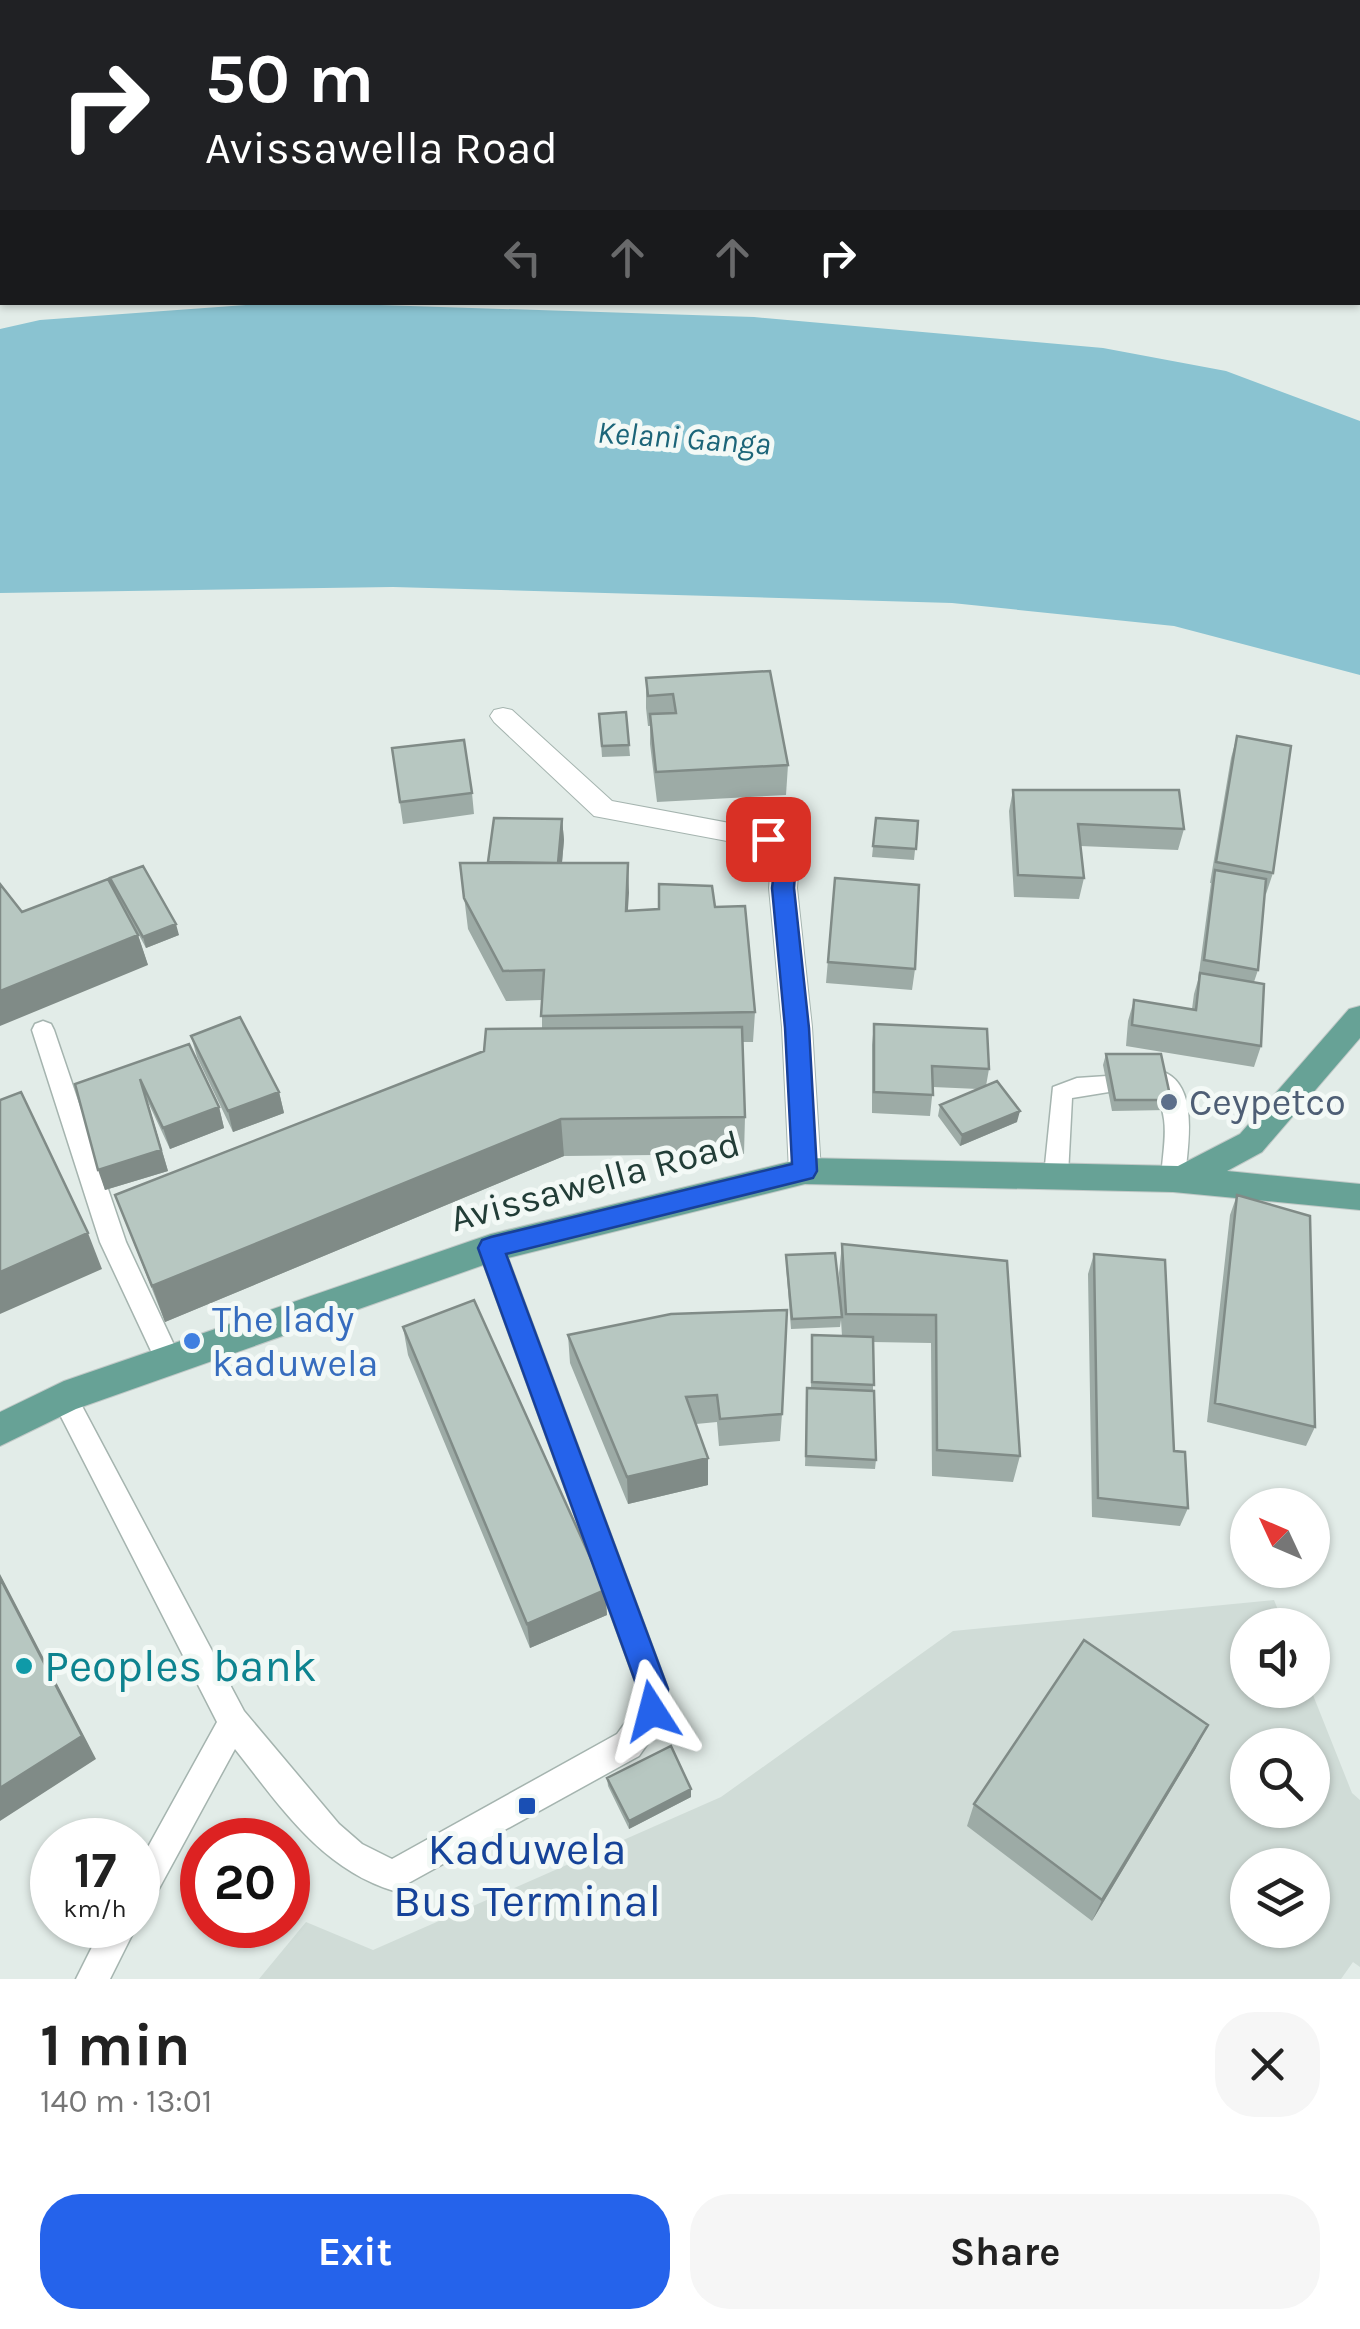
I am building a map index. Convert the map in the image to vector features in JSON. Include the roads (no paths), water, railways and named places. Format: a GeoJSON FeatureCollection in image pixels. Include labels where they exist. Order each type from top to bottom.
{"type":"FeatureCollection","features":[{"type":"Feature","properties":{"kind":"main road"},"geometry":{"type":"LineString","coordinates":[[1177,1180],[1251,1143],[1360,1016]]}},
{"type":"Feature","properties":{"kind":"main road","name":"Avissawella Road"},"geometry":{"type":"LineString","coordinates":[[0,1430],[64,1397],[491,1248],[805,1171],[1177,1180],[1360,1197]]}},
{"type":"Feature","properties":{"kind":"street"},"geometry":{"type":"LineString","coordinates":[[504,716],[604,809],[768,839],[786,862],[783,888],[797,1028],[805,1171]]}},
{"type":"Feature","properties":{"kind":"lane"},"geometry":{"type":"LineString","coordinates":[[44,1030],[113,1242],[168,1360]]}},
{"type":"Feature","properties":{"kind":"lane"},"geometry":{"type":"LineString","coordinates":[[1161,1080],[1173,1090],[1177,1105],[1177,1180]]}},
{"type":"Feature","properties":{"kind":"lane"},"geometry":{"type":"LineString","coordinates":[[1056,1175],[1061,1093],[1077,1087],[1107,1085]]}},
{"type":"Feature","properties":{"kind":"lane"},"geometry":{"type":"LineString","coordinates":[[64,1397],[233,1722],[342,1852],[378,1873],[394,1875],[628,1745],[652,1711],[653,1689],[491,1248]]}},
{"type":"Feature","properties":{"kind":"lane"},"geometry":{"type":"LineString","coordinates":[[160,1856],[233,1722]]}},
{"type":"Feature","properties":{"kind":"lane"},"geometry":{"type":"LineString","coordinates":[[92,1979],[109,1948]]}},
{"type":"Feature","properties":{"kind":"water","name":"Kelani Ganga"},"geometry":{"type":"Polygon","coordinates":[[[246,305],[380,305],[754,317],[1103,348],[1226,371],[1360,421],[1360,675],[1174,626],[952,603],[393,587],[0,593],[0,329],[40,320],[246,305]]]}},
{"type":"Feature","properties":{"kind":"place","name":"Ceypetco"},"geometry":{"type":"Point","coordinates":[1169,1102]}},
{"type":"Feature","properties":{"kind":"place","name":"The lady kaduwela"},"geometry":{"type":"Point","coordinates":[192,1341]}},
{"type":"Feature","properties":{"kind":"place","name":"Peoples bank"},"geometry":{"type":"Point","coordinates":[24,1666]}},
{"type":"Feature","properties":{"kind":"place","name":"Kaduwela Bus Terminal"},"geometry":{"type":"Point","coordinates":[527,1806]}}]}
